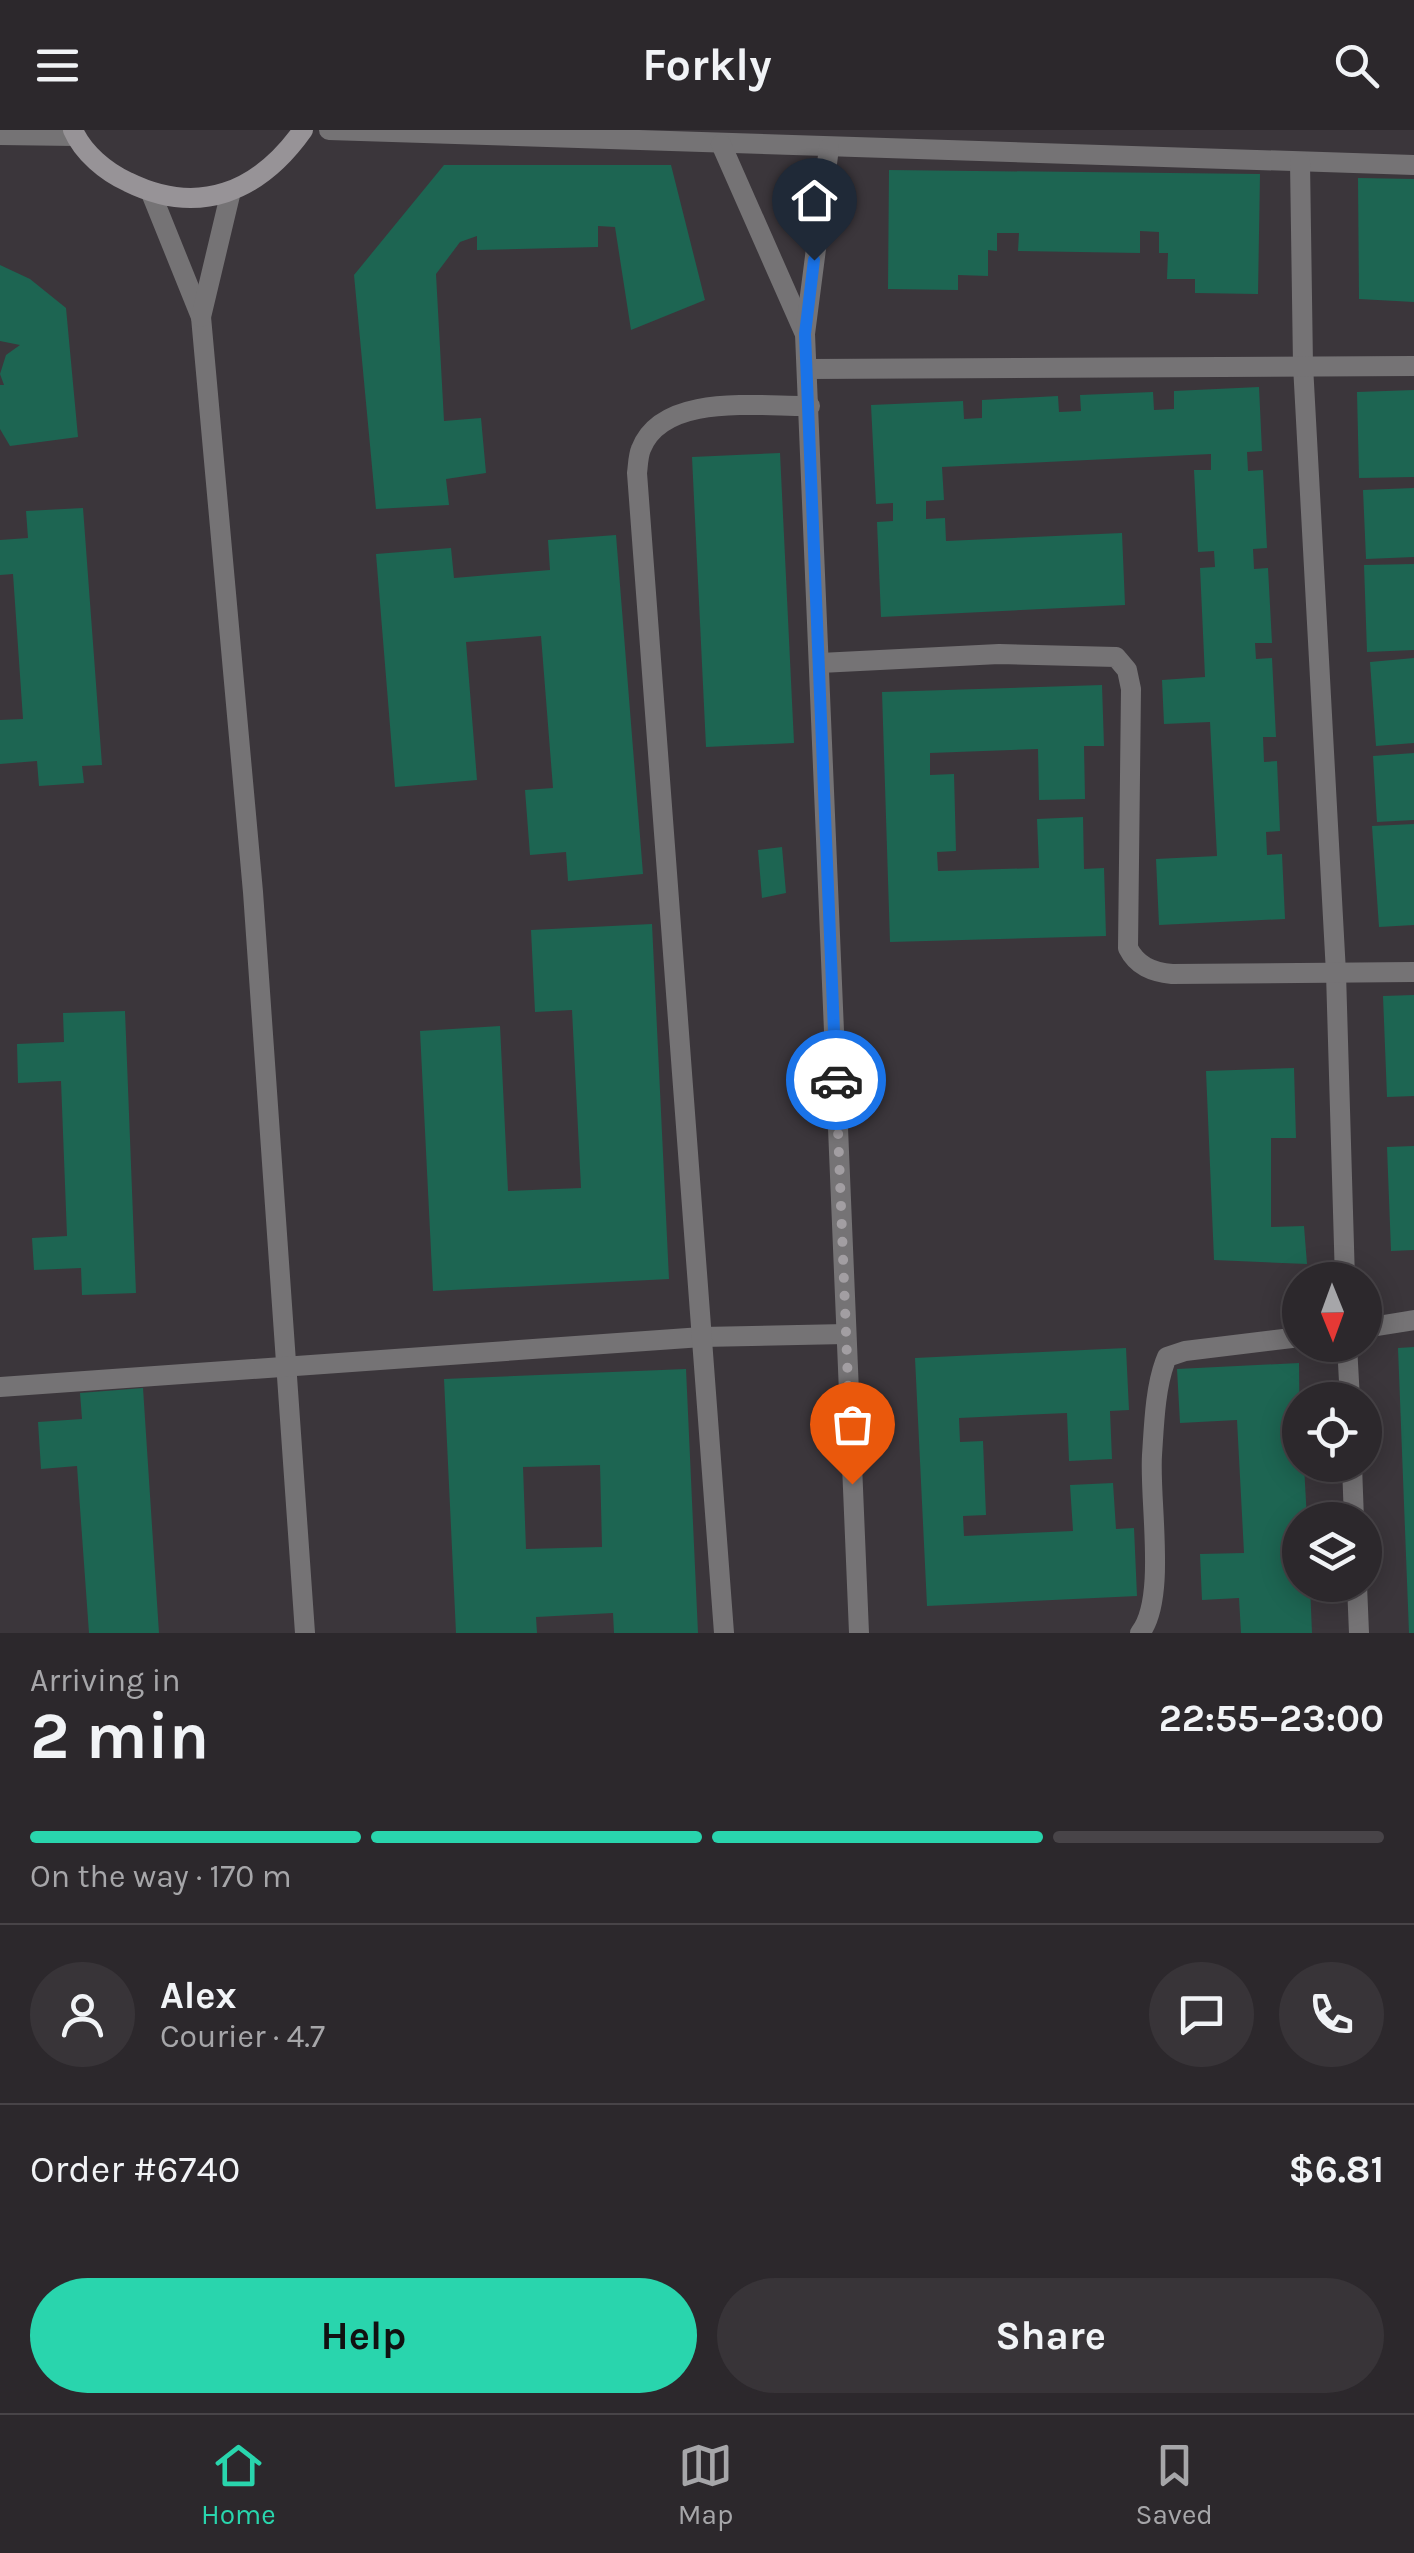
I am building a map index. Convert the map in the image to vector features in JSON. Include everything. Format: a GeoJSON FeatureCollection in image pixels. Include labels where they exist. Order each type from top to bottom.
{"type":"FeatureCollection","features":[{"type":"Feature","properties":{"kind":"main road"},"geometry":{"type":"LineString","coordinates":[[74,133],[108,172],[151,193],[178,198],[231,191],[260,176],[285,156],[303,130]]}},
{"type":"Feature","properties":{"kind":"street"},"geometry":{"type":"LineString","coordinates":[[329,130],[1414,164]]}},
{"type":"Feature","properties":{"kind":"street"},"geometry":{"type":"LineString","coordinates":[[0,135],[74,133]]}},
{"type":"Feature","properties":{"kind":"street"},"geometry":{"type":"LineString","coordinates":[[721,144],[805,334]]}},
{"type":"Feature","properties":{"kind":"street"},"geometry":{"type":"LineString","coordinates":[[829,148],[805,334],[858,1633]]}},
{"type":"Feature","properties":{"kind":"street"},"geometry":{"type":"LineString","coordinates":[[1300,162],[1302,365],[1336,973],[1344,1262]]}},
{"type":"Feature","properties":{"kind":"street"},"geometry":{"type":"LineString","coordinates":[[201,317],[231,191]]}},
{"type":"Feature","properties":{"kind":"street"},"geometry":{"type":"LineString","coordinates":[[151,193],[201,317],[252,892],[305,1633]]}},
{"type":"Feature","properties":{"kind":"street"},"geometry":{"type":"LineString","coordinates":[[808,369],[1414,366]]}},
{"type":"Feature","properties":{"kind":"street"},"geometry":{"type":"LineString","coordinates":[[724,1633],[637,473],[641,449],[650,434],[679,412],[810,406]]}},
{"type":"Feature","properties":{"kind":"street"},"geometry":{"type":"LineString","coordinates":[[820,664],[999,654],[1116,657],[1127,670],[1132,689],[1128,948],[1134,959],[1158,972],[1172,974],[1414,972]]}},
{"type":"Feature","properties":{"kind":"street"},"geometry":{"type":"LineString","coordinates":[[1382,1325],[1414,1320]]}},
{"type":"Feature","properties":{"kind":"street"},"geometry":{"type":"LineString","coordinates":[[0,1387],[702,1337],[846,1334]]}},
{"type":"Feature","properties":{"kind":"street"},"geometry":{"type":"LineString","coordinates":[[1140,1633],[1147,1624],[1154,1595],[1152,1456],[1164,1362],[1167,1357],[1185,1351],[1282,1339]]}},
{"type":"Feature","properties":{"kind":"street"},"geometry":{"type":"LineString","coordinates":[[1358,1602],[1359,1633]]}},
{"type":"Feature","properties":{"kind":"building"},"geometry":{"type":"Polygon","coordinates":[[[444,165],[671,165],[705,300],[631,330],[615,227],[598,226],[598,247],[477,250],[477,236],[460,242],[436,274],[444,421],[481,418],[486,473],[446,479],[449,505],[376,509],[354,275],[444,165]]]}},
{"type":"Feature","properties":{"kind":"building"},"geometry":{"type":"Polygon","coordinates":[[[889,170],[1260,174],[1258,294],[1195,293],[1195,279],[1167,279],[1168,253],[1159,253],[1159,232],[1140,231],[1140,253],[1018,251],[1019,233],[997,233],[997,251],[988,250],[988,276],[958,275],[958,290],[888,289],[889,170]]]}},
{"type":"Feature","properties":{"kind":"building"},"geometry":{"type":"Polygon","coordinates":[[[1358,178],[1414,179],[1414,302],[1359,299],[1358,178]]]}},
{"type":"Feature","properties":{"kind":"building"},"geometry":{"type":"Polygon","coordinates":[[[0,265],[30,279],[66,308],[78,437],[10,446],[0,429],[0,385],[4,385],[0,374],[6,355],[20,345],[0,341],[0,265]]]}},
{"type":"Feature","properties":{"kind":"building"},"geometry":{"type":"Polygon","coordinates":[[[1259,387],[1262,451],[1247,452],[1248,471],[1263,470],[1267,548],[1253,549],[1254,569],[1268,568],[1272,643],[1255,643],[1256,659],[1272,658],[1276,737],[1263,737],[1264,762],[1277,761],[1280,831],[1266,832],[1267,855],[1282,854],[1285,919],[1159,925],[1156,859],[1217,856],[1210,722],[1164,724],[1162,680],[1205,677],[1200,568],[1215,567],[1214,551],[1198,552],[1194,470],[1211,470],[1211,454],[942,467],[944,500],[926,501],[926,519],[945,518],[946,541],[1122,533],[1125,605],[881,617],[877,522],[893,521],[893,503],[876,504],[871,405],[963,401],[964,419],[982,418],[982,400],[1058,396],[1059,412],[1081,411],[1080,395],[1153,392],[1154,410],[1174,409],[1174,391],[1259,387]]]}},
{"type":"Feature","properties":{"kind":"building"},"geometry":{"type":"Polygon","coordinates":[[[1414,390],[1414,477],[1359,478],[1357,392],[1414,390]]]}},
{"type":"Feature","properties":{"kind":"building"},"geometry":{"type":"Polygon","coordinates":[[[780,453],[794,743],[706,747],[692,457],[780,453]]]}},
{"type":"Feature","properties":{"kind":"building"},"geometry":{"type":"Polygon","coordinates":[[[1414,488],[1414,557],[1366,559],[1363,490],[1414,488]]]}},
{"type":"Feature","properties":{"kind":"building"},"geometry":{"type":"Polygon","coordinates":[[[83,508],[102,765],[82,766],[84,783],[39,786],[37,761],[0,764],[0,720],[23,719],[13,574],[0,575],[0,540],[28,538],[26,511],[83,508]]]}},
{"type":"Feature","properties":{"kind":"building"},"geometry":{"type":"Polygon","coordinates":[[[616,535],[643,874],[568,881],[566,852],[530,855],[525,790],[553,788],[541,636],[466,642],[477,780],[395,787],[376,554],[451,548],[454,578],[550,570],[548,540],[616,535]]]}},
{"type":"Feature","properties":{"kind":"building"},"geometry":{"type":"Polygon","coordinates":[[[1414,564],[1414,650],[1367,652],[1364,565],[1414,564]]]}},
{"type":"Feature","properties":{"kind":"building"},"geometry":{"type":"Polygon","coordinates":[[[1414,658],[1414,743],[1376,746],[1370,662],[1414,658]]]}},
{"type":"Feature","properties":{"kind":"building"},"geometry":{"type":"Polygon","coordinates":[[[1102,685],[1104,746],[1084,746],[1085,799],[1039,800],[1038,749],[930,753],[930,775],[954,774],[956,851],[937,852],[938,871],[1039,868],[1037,819],[1083,817],[1084,869],[1104,868],[1106,936],[890,942],[882,692],[1102,685]]]}},
{"type":"Feature","properties":{"kind":"building"},"geometry":{"type":"Polygon","coordinates":[[[1414,753],[1414,820],[1377,822],[1373,756],[1414,753]]]}},
{"type":"Feature","properties":{"kind":"building"},"geometry":{"type":"Polygon","coordinates":[[[1414,824],[1414,925],[1379,927],[1372,826],[1414,824]]]}},
{"type":"Feature","properties":{"kind":"building"},"geometry":{"type":"Polygon","coordinates":[[[782,847],[786,893],[762,898],[758,850],[782,847]]]}},
{"type":"Feature","properties":{"kind":"building"},"geometry":{"type":"Polygon","coordinates":[[[652,924],[669,1279],[433,1291],[420,1031],[500,1026],[508,1191],[581,1188],[572,1010],[535,1012],[531,930],[652,924]]]}},
{"type":"Feature","properties":{"kind":"building"},"geometry":{"type":"Polygon","coordinates":[[[1414,995],[1414,1096],[1387,1097],[1383,996],[1414,995]]]}},
{"type":"Feature","properties":{"kind":"building"},"geometry":{"type":"Polygon","coordinates":[[[125,1011],[136,1293],[82,1295],[81,1268],[34,1270],[32,1238],[67,1236],[61,1081],[18,1083],[17,1044],[64,1042],[63,1013],[125,1011]]]}},
{"type":"Feature","properties":{"kind":"building"},"geometry":{"type":"Polygon","coordinates":[[[1294,1068],[1296,1138],[1271,1138],[1271,1227],[1304,1226],[1307,1262],[1214,1260],[1206,1071],[1294,1068]]]}},
{"type":"Feature","properties":{"kind":"building"},"geometry":{"type":"Polygon","coordinates":[[[1414,1146],[1414,1250],[1391,1251],[1387,1147],[1414,1146]]]}},
{"type":"Feature","properties":{"kind":"building"},"geometry":{"type":"Polygon","coordinates":[[[1414,1347],[1414,1633],[1409,1633],[1398,1348],[1414,1347]]]}},
{"type":"Feature","properties":{"kind":"building"},"geometry":{"type":"Polygon","coordinates":[[[1126,1348],[1129,1410],[1110,1411],[1112,1459],[1069,1461],[1067,1413],[959,1418],[960,1442],[983,1441],[986,1515],[963,1516],[964,1536],[1073,1531],[1070,1485],[1113,1483],[1116,1529],[1134,1528],[1137,1596],[927,1606],[915,1358],[1126,1348]]]}},
{"type":"Feature","properties":{"kind":"building"},"geometry":{"type":"Polygon","coordinates":[[[1299,1363],[1299,1382],[1282,1382],[1282,1482],[1305,1482],[1306,1502],[1282,1502],[1282,1602],[1311,1602],[1312,1633],[1241,1633],[1239,1598],[1202,1600],[1200,1554],[1244,1553],[1237,1420],[1180,1423],[1177,1369],[1299,1363]]]}},
{"type":"Feature","properties":{"kind":"building"},"geometry":{"type":"Polygon","coordinates":[[[686,1369],[698,1633],[614,1633],[613,1613],[536,1617],[537,1633],[456,1633],[444,1379],[686,1369]],[[600,1465],[523,1467],[526,1549],[602,1547],[600,1465]]]}},
{"type":"Feature","properties":{"kind":"building"},"geometry":{"type":"Polygon","coordinates":[[[143,1388],[159,1633],[89,1633],[77,1466],[41,1469],[38,1422],[82,1419],[80,1393],[143,1388]]]}},
{"type":"Feature","properties":{"kind":"way so far"},"geometry":{"type":"LineString","coordinates":[[836,1080],[852,1484]]}},
{"type":"Feature","properties":{"kind":"route"},"geometry":{"type":"LineString","coordinates":[[814,260],[805,334],[836,1080]]}}]}
